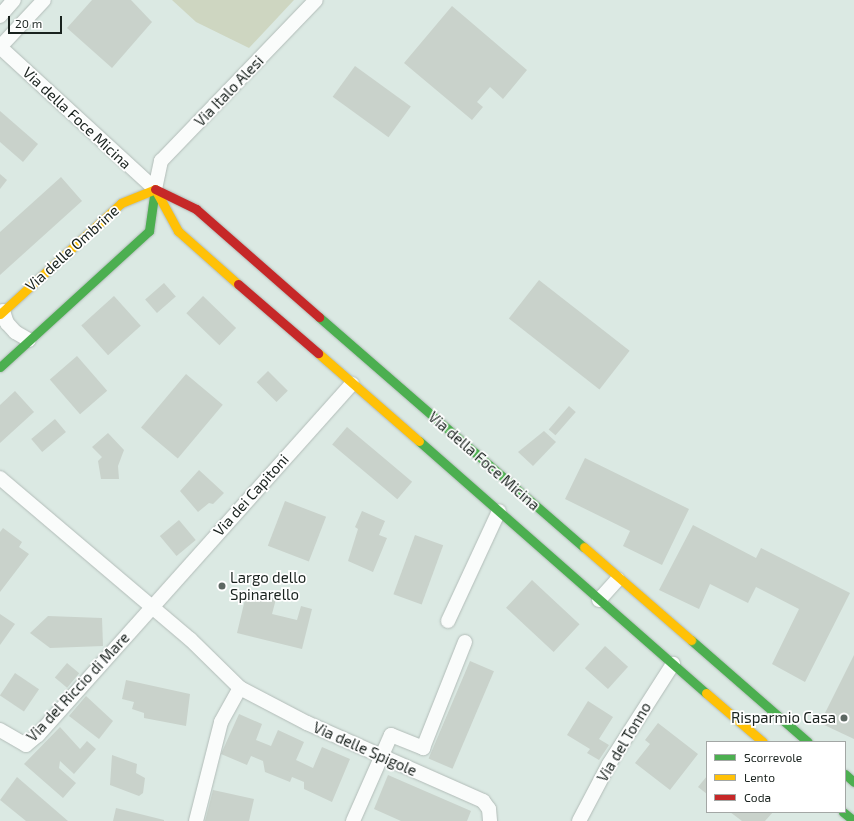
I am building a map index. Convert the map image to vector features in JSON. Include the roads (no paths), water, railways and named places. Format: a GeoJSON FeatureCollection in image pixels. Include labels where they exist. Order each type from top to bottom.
{"type":"FeatureCollection","features":[{"type":"Feature","properties":{"kind":"street"},"geometry":{"type":"LineString","coordinates":[[0,16],[14,0]]}},
{"type":"Feature","properties":{"kind":"street"},"geometry":{"type":"LineString","coordinates":[[0,47],[44,0]]}},
{"type":"Feature","properties":{"kind":"street","name":"Via Italo Alesi"},"geometry":{"type":"LineString","coordinates":[[155,188],[161,161],[316,0]]}},
{"type":"Feature","properties":{"kind":"street","name":"Via della Foce Micina"},"geometry":{"type":"LineString","coordinates":[[0,47],[155,188],[196,209],[618,579],[807,741]]}},
{"type":"Feature","properties":{"kind":"street"},"geometry":{"type":"LineString","coordinates":[[2,360],[29,340],[149,231],[155,188]]}},
{"type":"Feature","properties":{"kind":"street","name":"Via della Foce Micina"},"geometry":{"type":"LineString","coordinates":[[155,188],[178,231],[762,741]]}},
{"type":"Feature","properties":{"kind":"street","name":"Via delle Ombrine"},"geometry":{"type":"LineString","coordinates":[[29,340],[15,332],[7,323],[2,312],[121,203],[155,188]]}},
{"type":"Feature","properties":{"kind":"street","name":"Via dei Capitoni"},"geometry":{"type":"LineString","coordinates":[[151,608],[352,384]]}},
{"type":"Feature","properties":{"kind":"street"},"geometry":{"type":"LineString","coordinates":[[0,478],[151,608],[190,639],[240,688],[221,722],[196,821]]}},
{"type":"Feature","properties":{"kind":"street"},"geometry":{"type":"LineString","coordinates":[[448,621],[499,511]]}},
{"type":"Feature","properties":{"kind":"street"},"geometry":{"type":"LineString","coordinates":[[599,600],[618,579]]}},
{"type":"Feature","properties":{"kind":"street","name":"Via del Riccio di Mare"},"geometry":{"type":"LineString","coordinates":[[0,730],[26,745],[151,608]]}},
{"type":"Feature","properties":{"kind":"street"},"geometry":{"type":"LineString","coordinates":[[353,821],[391,735],[423,748],[465,642]]}},
{"type":"Feature","properties":{"kind":"street","name":"Via del Tonno"},"geometry":{"type":"LineString","coordinates":[[579,821],[609,764],[673,664]]}},
{"type":"Feature","properties":{"kind":"street","name":"Via delle Spigole"},"geometry":{"type":"LineString","coordinates":[[240,688],[307,723],[483,801],[489,815]]}},
{"type":"Feature","properties":{"kind":"street"},"geometry":{"type":"LineString","coordinates":[[846,775],[854,782]]}},
{"type":"Feature","properties":{"kind":"street"},"geometry":{"type":"LineString","coordinates":[[844,813],[854,821]]}},
{"type":"Feature","properties":{"kind":"place","name":"Largo dello Spinarello"},"geometry":{"type":"Point","coordinates":[222,586]}},
{"type":"Feature","properties":{"kind":"place","name":"Risparmio Casa"},"geometry":{"type":"Point","coordinates":[844,718]}}]}
